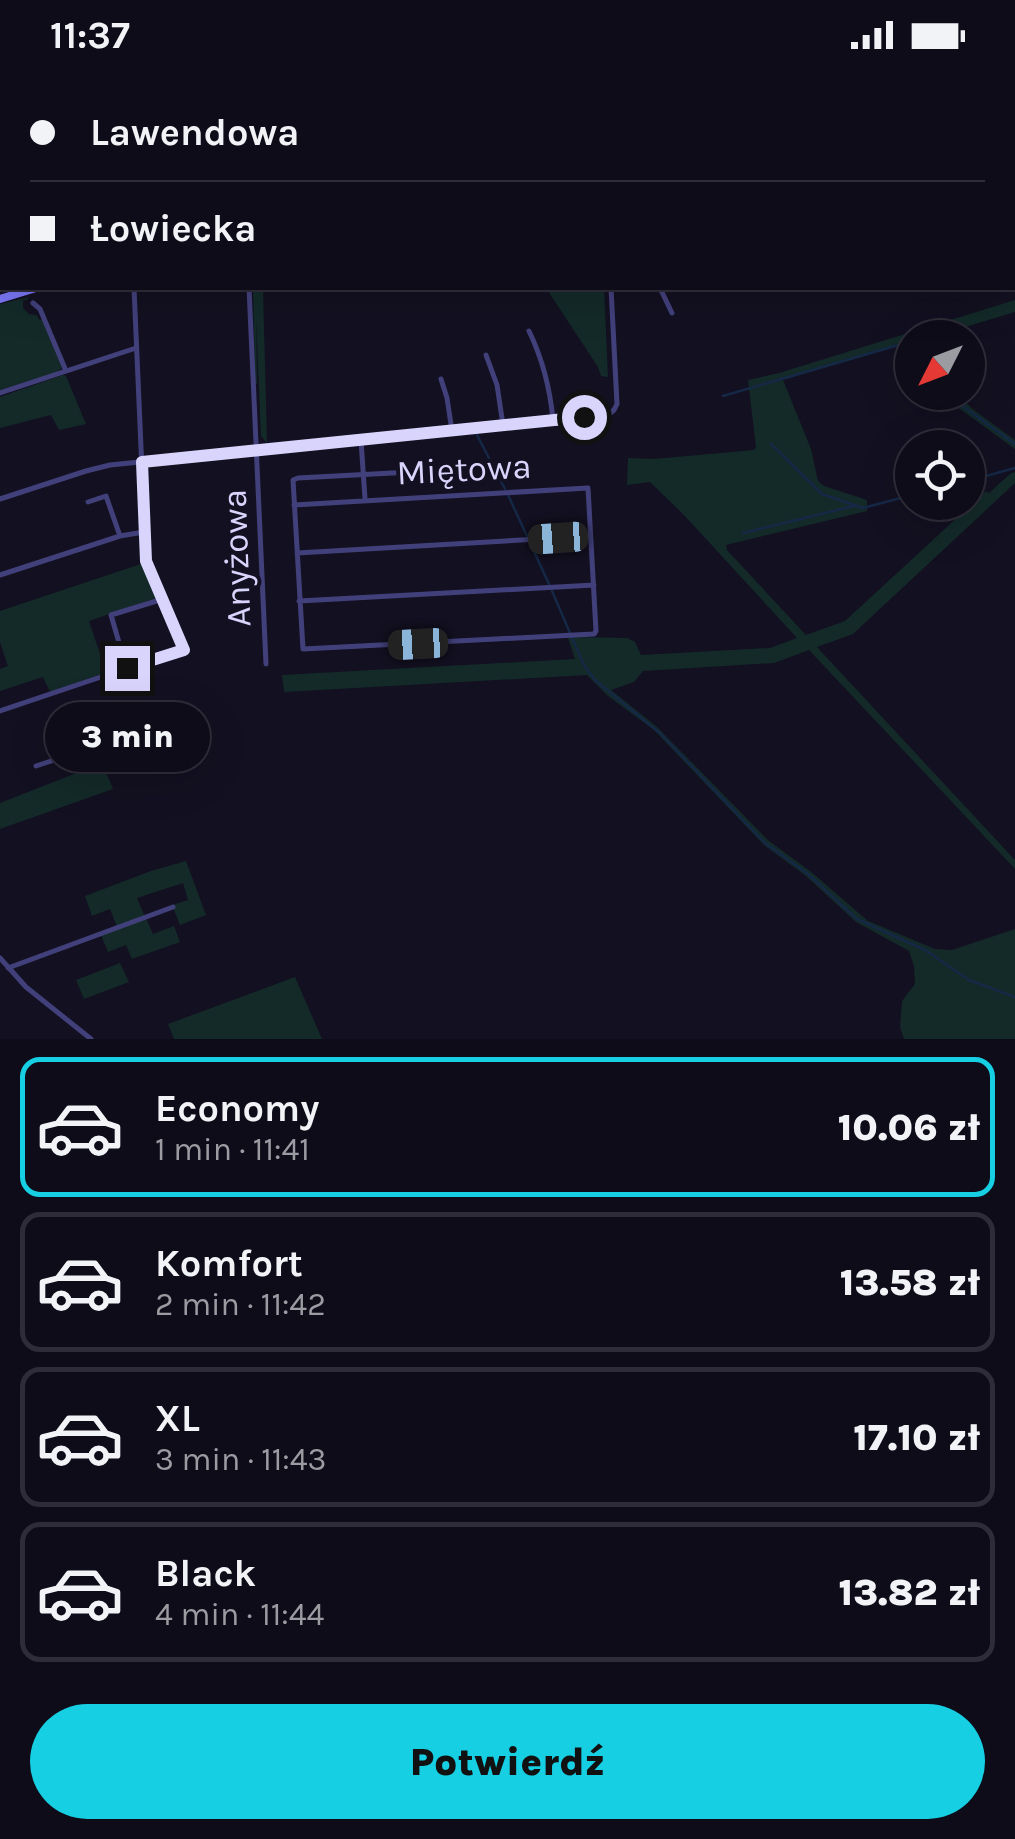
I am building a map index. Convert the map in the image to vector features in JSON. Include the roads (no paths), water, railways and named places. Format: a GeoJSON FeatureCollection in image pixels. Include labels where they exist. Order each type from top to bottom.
{"type":"FeatureCollection","features":[{"type":"Feature","properties":{"kind":"main road"},"geometry":{"type":"LineString","coordinates":[[0,299],[29,290]]}},
{"type":"Feature","properties":{"kind":"street"},"geometry":{"type":"LineString","coordinates":[[0,711],[184,650],[146,561],[134,290]]}},
{"type":"Feature","properties":{"kind":"street","name":"Anyżowa"},"geometry":{"type":"LineString","coordinates":[[250,290],[266,664]]}},
{"type":"Feature","properties":{"kind":"street"},"geometry":{"type":"LineString","coordinates":[[0,500],[96,468],[608,415],[617,402],[612,290]]}},
{"type":"Feature","properties":{"kind":"street"},"geometry":{"type":"LineString","coordinates":[[661,290],[672,314]]}},
{"type":"Feature","properties":{"kind":"street"},"geometry":{"type":"LineString","coordinates":[[34,303],[44,317],[66,371]]}},
{"type":"Feature","properties":{"kind":"street"},"geometry":{"type":"LineString","coordinates":[[529,332],[544,366],[553,420]]}},
{"type":"Feature","properties":{"kind":"street"},"geometry":{"type":"LineString","coordinates":[[0,393],[136,348]]}},
{"type":"Feature","properties":{"kind":"street"},"geometry":{"type":"LineString","coordinates":[[486,355],[498,385],[503,425]]}},
{"type":"Feature","properties":{"kind":"street"},"geometry":{"type":"LineString","coordinates":[[441,379],[452,430]]}},
{"type":"Feature","properties":{"kind":"street"},"geometry":{"type":"LineString","coordinates":[[361,440],[365,499]]}},
{"type":"Feature","properties":{"kind":"street"},"geometry":{"type":"LineString","coordinates":[[296,552],[590,536],[594,634],[303,649],[296,552],[294,478],[416,470]]}},
{"type":"Feature","properties":{"kind":"street","name":"Miętowa"},"geometry":{"type":"LineString","coordinates":[[294,505],[588,488],[590,536]]}},
{"type":"Feature","properties":{"kind":"street"},"geometry":{"type":"LineString","coordinates":[[88,502],[106,496],[120,536]]}},
{"type":"Feature","properties":{"kind":"street"},"geometry":{"type":"LineString","coordinates":[[0,575],[120,536],[144,532]]}},
{"type":"Feature","properties":{"kind":"street"},"geometry":{"type":"LineString","coordinates":[[299,600],[594,585]]}},
{"type":"Feature","properties":{"kind":"street"},"geometry":{"type":"LineString","coordinates":[[120,646],[110,616],[163,599]]}},
{"type":"Feature","properties":{"kind":"street"},"geometry":{"type":"LineString","coordinates":[[36,766],[78,752],[84,718],[91,711]]}},
{"type":"Feature","properties":{"kind":"street"},"geometry":{"type":"LineString","coordinates":[[8,968],[173,908]]}},
{"type":"Feature","properties":{"kind":"street"},"geometry":{"type":"LineString","coordinates":[[0,958],[26,988],[91,1039]]}},
{"type":"Feature","properties":{"kind":"waterway"},"geometry":{"type":"LineString","coordinates":[[723,396],[895,346]]}},
{"type":"Feature","properties":{"kind":"waterway"},"geometry":{"type":"LineString","coordinates":[[968,410],[1015,444]]}},
{"type":"Feature","properties":{"kind":"waterway"},"geometry":{"type":"LineString","coordinates":[[477,435],[505,489]]}},
{"type":"Feature","properties":{"kind":"waterway"},"geometry":{"type":"LineString","coordinates":[[771,444],[822,494],[863,508],[895,500]]}},
{"type":"Feature","properties":{"kind":"waterway"},"geometry":{"type":"LineString","coordinates":[[985,476],[1015,468]]}},
{"type":"Feature","properties":{"kind":"waterway"},"geometry":{"type":"LineString","coordinates":[[508,495],[527,536]]}},
{"type":"Feature","properties":{"kind":"waterway"},"geometry":{"type":"LineString","coordinates":[[743,533],[854,506]]}},
{"type":"Feature","properties":{"kind":"waterway"},"geometry":{"type":"LineString","coordinates":[[530,543],[549,584]]}},
{"type":"Feature","properties":{"kind":"waterway"},"geometry":{"type":"LineString","coordinates":[[552,591],[570,633]]}},
{"type":"Feature","properties":{"kind":"waterway"},"geometry":{"type":"LineString","coordinates":[[572,638],[596,681],[661,734],[765,843],[808,874],[857,919],[925,950],[969,980],[1015,997]]}}]}
